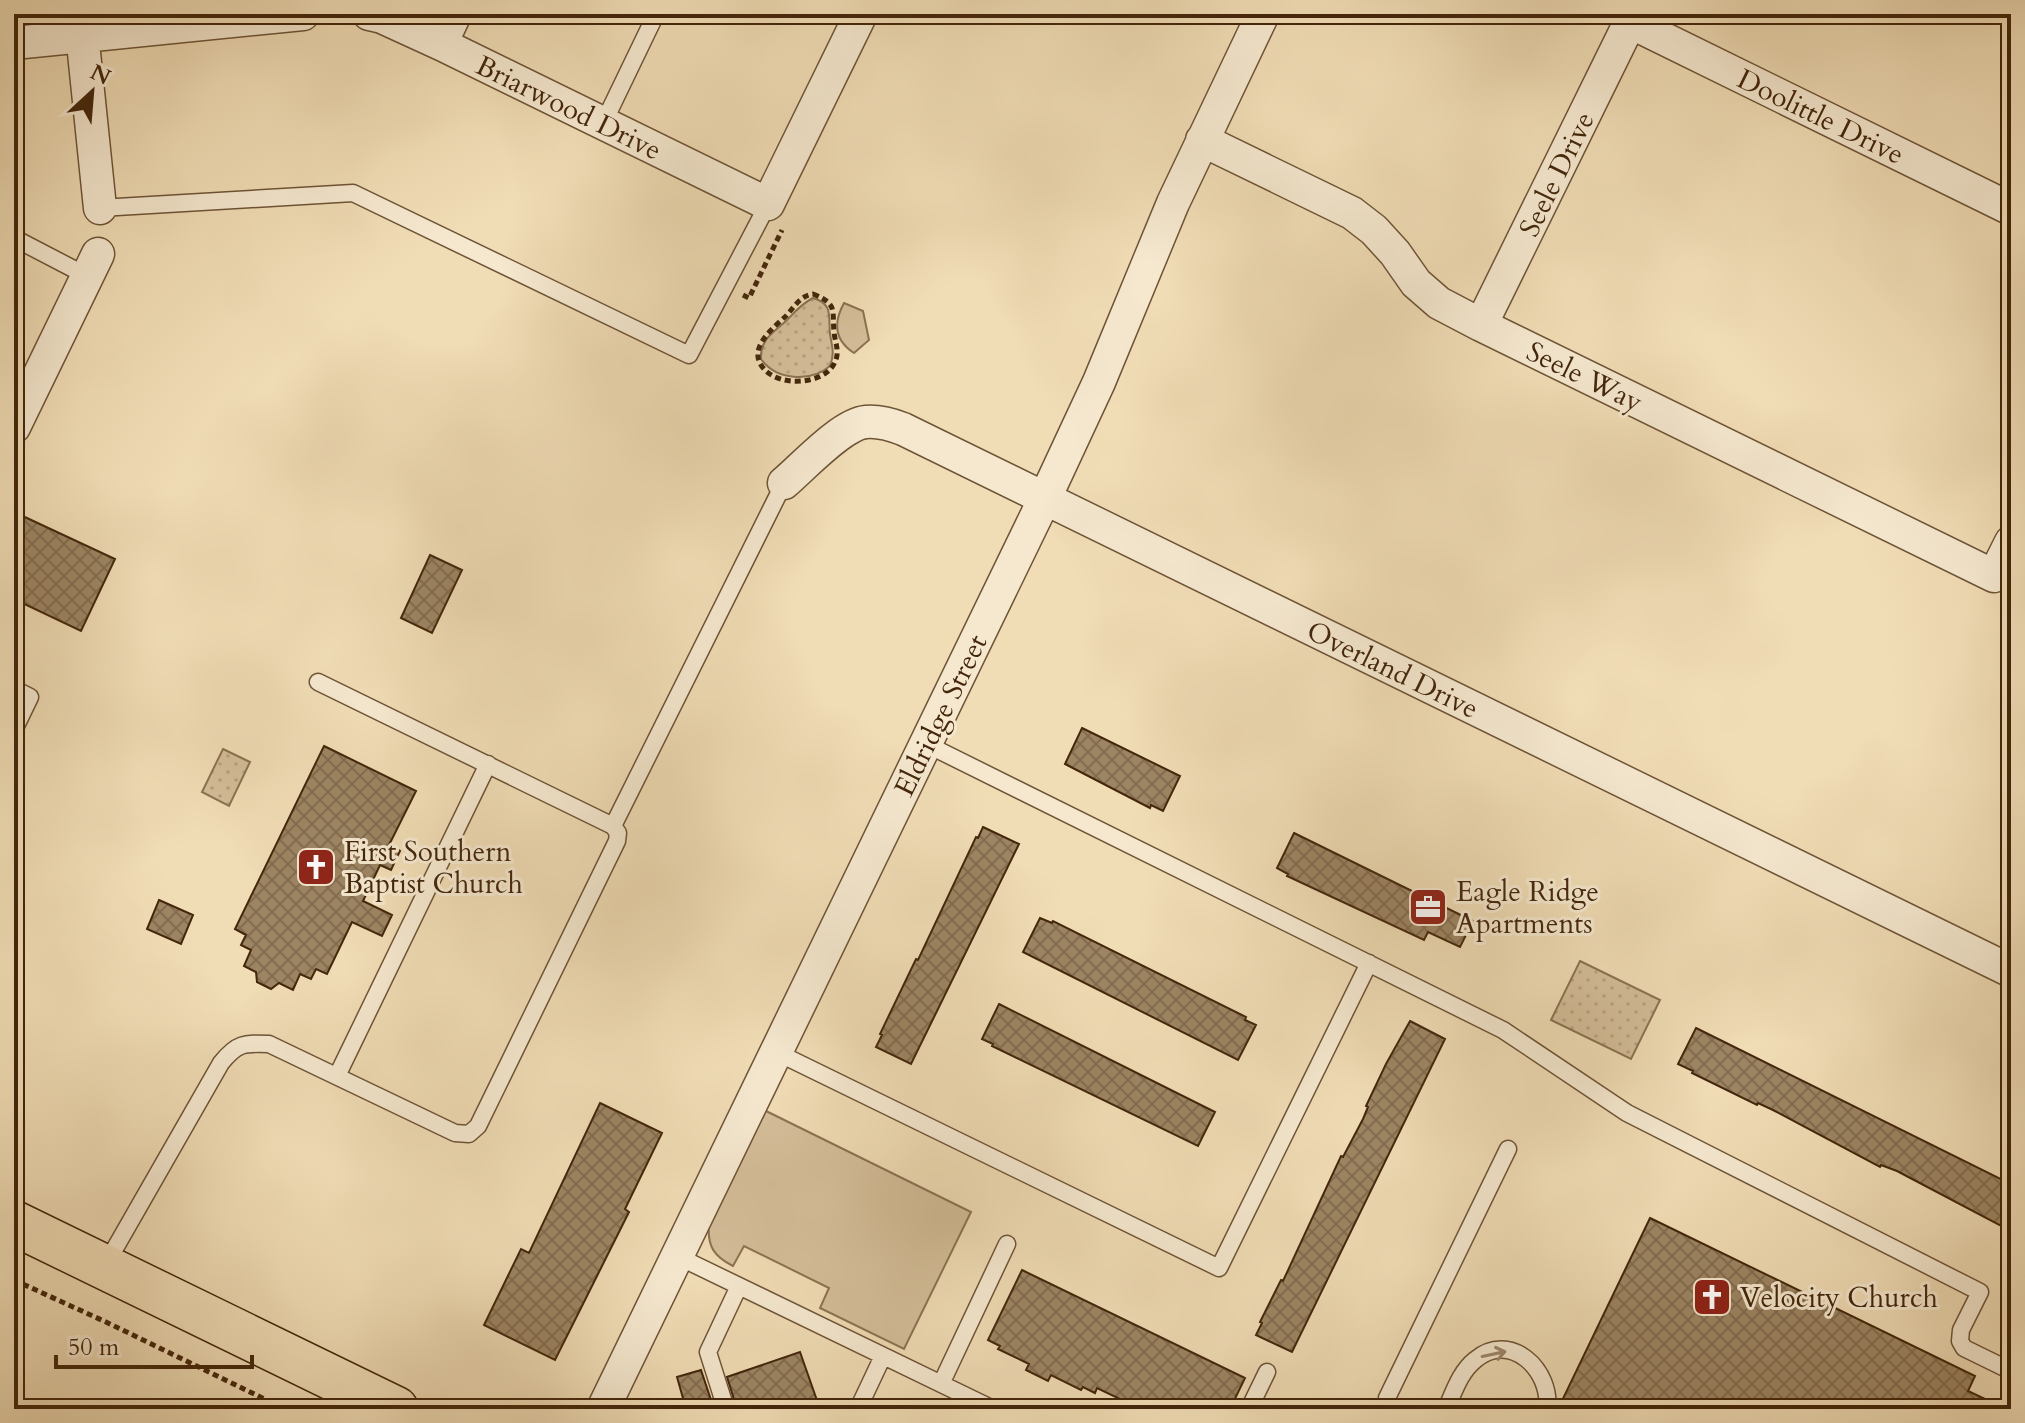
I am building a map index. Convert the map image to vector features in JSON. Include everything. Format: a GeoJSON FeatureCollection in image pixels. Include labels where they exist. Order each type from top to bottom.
{"type":"FeatureCollection","features":[{"type":"Feature","properties":{"kind":"main road"},"geometry":{"type":"LineString","coordinates":[[14,1223],[396,1409]]}},
{"type":"Feature","properties":{"kind":"street"},"geometry":{"type":"LineString","coordinates":[[14,43],[81,26],[303,14]]}},
{"type":"Feature","properties":{"kind":"street","name":"Briarwood Drive"},"geometry":{"type":"LineString","coordinates":[[369,14],[441,44],[768,204]]}},
{"type":"Feature","properties":{"kind":"street"},"geometry":{"type":"LineString","coordinates":[[441,44],[455,14]]}},
{"type":"Feature","properties":{"kind":"street"},"geometry":{"type":"LineString","coordinates":[[768,204],[861,14]]}},
{"type":"Feature","properties":{"kind":"street","name":"Eldridge Street"},"geometry":{"type":"LineString","coordinates":[[603,1409],[1045,498],[1099,382],[1173,203],[1263,14]]}},
{"type":"Feature","properties":{"kind":"street","name":"Doolittle Drive"},"geometry":{"type":"LineString","coordinates":[[1630,22],[2011,209]]}},
{"type":"Feature","properties":{"kind":"street","name":"Seele Drive"},"geometry":{"type":"LineString","coordinates":[[1481,325],[1630,22]]}},
{"type":"Feature","properties":{"kind":"street"},"geometry":{"type":"LineString","coordinates":[[81,26],[100,208]]}},
{"type":"Feature","properties":{"kind":"street","name":"Seele Way"},"geometry":{"type":"LineString","coordinates":[[1202,140],[1352,213],[1374,230],[1416,283],[1439,303],[1481,325],[1994,576],[2011,542]]}},
{"type":"Feature","properties":{"kind":"street"},"geometry":{"type":"LineString","coordinates":[[14,427],[92,265]]}},
{"type":"Feature","properties":{"kind":"street","name":"Overland Drive"},"geometry":{"type":"LineString","coordinates":[[784,483],[849,428],[862,422],[883,422],[1045,498],[2011,971]]}},
{"type":"Feature","properties":{"kind":"lane"},"geometry":{"type":"LineString","coordinates":[[603,124],[656,14]]}},
{"type":"Feature","properties":{"kind":"lane"},"geometry":{"type":"LineString","coordinates":[[100,208],[353,193],[689,355],[768,204]]}},
{"type":"Feature","properties":{"kind":"lane"},"geometry":{"type":"LineString","coordinates":[[14,238],[92,265]]}},
{"type":"Feature","properties":{"kind":"lane"},"geometry":{"type":"LineString","coordinates":[[613,826],[784,483]]}},
{"type":"Feature","properties":{"kind":"lane"},"geometry":{"type":"LineString","coordinates":[[104,1267],[221,1063],[233,1048],[249,1043],[269,1044],[455,1133],[469,1134],[478,1126],[617,841],[618,833],[613,826],[318,682]]}},
{"type":"Feature","properties":{"kind":"lane"},"geometry":{"type":"LineString","coordinates":[[14,689],[30,697],[14,730]]}},
{"type":"Feature","properties":{"kind":"lane"},"geometry":{"type":"LineString","coordinates":[[926,744],[1503,1030],[1627,1113],[1980,1292],[1961,1330],[1960,1341],[1964,1348],[2011,1371]]}},
{"type":"Feature","properties":{"kind":"lane"},"geometry":{"type":"LineString","coordinates":[[337,1076],[488,764]]}},
{"type":"Feature","properties":{"kind":"lane"},"geometry":{"type":"LineString","coordinates":[[776,1052],[1219,1268],[1369,963]]}},
{"type":"Feature","properties":{"kind":"lane"},"geometry":{"type":"LineString","coordinates":[[1386,1409],[1387,1398],[1508,1149]]}},
{"type":"Feature","properties":{"kind":"lane"},"geometry":{"type":"LineString","coordinates":[[941,1384],[1007,1244]]}},
{"type":"Feature","properties":{"kind":"lane"},"geometry":{"type":"LineString","coordinates":[[677,1256],[993,1409]]}},
{"type":"Feature","properties":{"kind":"lane"},"geometry":{"type":"LineString","coordinates":[[726,1409],[708,1352],[739,1286]]}},
{"type":"Feature","properties":{"kind":"lane"},"geometry":{"type":"LineString","coordinates":[[1446,1409],[1463,1373],[1476,1358],[1493,1351],[1509,1351],[1525,1356],[1536,1367],[1545,1380],[1547,1409]]}},
{"type":"Feature","properties":{"kind":"lane"},"geometry":{"type":"LineString","coordinates":[[858,1409],[883,1356]]}},
{"type":"Feature","properties":{"kind":"lane"},"geometry":{"type":"LineString","coordinates":[[1249,1409],[1267,1372]]}},
{"type":"Feature","properties":{"kind":"path"},"geometry":{"type":"LineString","coordinates":[[813,294],[832,306],[838,350],[835,364],[818,378],[797,381],[780,379],[769,375],[761,366],[759,347],[764,337],[804,295],[813,294]]}},
{"type":"Feature","properties":{"kind":"path"},"geometry":{"type":"LineString","coordinates":[[14,1280],[285,1409]]}},
{"type":"Feature","properties":{"kind":"shaded area"},"geometry":{"type":"Polygon","coordinates":[[[813,298],[824,304],[829,312],[833,354],[830,366],[803,377],[775,371],[761,359],[765,341],[798,308],[813,298]]]}},
{"type":"Feature","properties":{"kind":"shaded area"},"geometry":{"type":"Polygon","coordinates":[[[844,303],[863,311],[869,340],[854,353],[842,343],[837,331],[838,317],[844,303]]]}},
{"type":"Feature","properties":{"kind":"shaded area"},"geometry":{"type":"Polygon","coordinates":[[[223,749],[250,762],[229,806],[202,792],[223,749]]]}},
{"type":"Feature","properties":{"kind":"shaded area"},"geometry":{"type":"Polygon","coordinates":[[[1580,961],[1660,1000],[1631,1059],[1551,1020],[1580,961]]]}},
{"type":"Feature","properties":{"kind":"shaded area"},"geometry":{"type":"Polygon","coordinates":[[[764,1110],[971,1212],[904,1349],[820,1308],[829,1288],[744,1246],[733,1266],[714,1250],[709,1239],[709,1225],[764,1110]]]}},
{"type":"Feature","properties":{"kind":"building"},"geometry":{"type":"Polygon","coordinates":[[[14,512],[115,559],[81,631],[14,599],[14,512]]]}},
{"type":"Feature","properties":{"kind":"building"},"geometry":{"type":"Polygon","coordinates":[[[430,555],[462,570],[432,633],[401,618],[430,555]]]}},
{"type":"Feature","properties":{"kind":"building"},"geometry":{"type":"Polygon","coordinates":[[[1082,728],[1180,776],[1163,811],[1151,805],[1150,808],[1065,764],[1082,728]]]}},
{"type":"Feature","properties":{"kind":"building","name":"First Southern Baptist Church"},"geometry":{"type":"Polygon","coordinates":[[[324,746],[416,791],[389,845],[400,851],[391,870],[380,865],[363,901],[392,915],[382,936],[352,922],[327,974],[316,969],[311,979],[300,974],[293,990],[279,983],[271,989],[257,982],[256,972],[244,966],[251,950],[241,945],[246,935],[235,929],[324,746]]]}},
{"type":"Feature","properties":{"kind":"building"},"geometry":{"type":"Polygon","coordinates":[[[983,827],[1019,844],[911,1064],[876,1047],[916,959],[983,827]]]}},
{"type":"Feature","properties":{"kind":"building"},"geometry":{"type":"Polygon","coordinates":[[[1294,833],[1473,921],[1460,947],[1428,932],[1424,940],[1287,876],[1277,868],[1294,833]]]}},
{"type":"Feature","properties":{"kind":"building"},"geometry":{"type":"Polygon","coordinates":[[[159,900],[193,915],[181,944],[147,929],[159,900]]]}},
{"type":"Feature","properties":{"kind":"building"},"geometry":{"type":"Polygon","coordinates":[[[1040,918],[1053,921],[1246,1017],[1245,1020],[1256,1025],[1238,1060],[1023,952],[1040,918]]]}},
{"type":"Feature","properties":{"kind":"building"},"geometry":{"type":"Polygon","coordinates":[[[999,1004],[1215,1112],[1198,1146],[982,1039],[999,1004]]]}},
{"type":"Feature","properties":{"kind":"building"},"geometry":{"type":"Polygon","coordinates":[[[1410,1021],[1445,1039],[1292,1352],[1256,1335],[1260,1322],[1410,1021]]]}},
{"type":"Feature","properties":{"kind":"building"},"geometry":{"type":"Polygon","coordinates":[[[1696,1028],[2011,1184],[2011,1216],[2005,1228],[1897,1171],[1880,1167],[1678,1064],[1696,1028]]]}},
{"type":"Feature","properties":{"kind":"building"},"geometry":{"type":"Polygon","coordinates":[[[600,1103],[662,1133],[625,1209],[629,1212],[555,1360],[484,1325],[521,1249],[529,1253],[600,1103]]]}},
{"type":"Feature","properties":{"kind":"building","name":"Velocity Church"},"geometry":{"type":"Polygon","coordinates":[[[1650,1218],[1975,1376],[1968,1391],[2006,1409],[1558,1409],[1650,1218]]]}},
{"type":"Feature","properties":{"kind":"building"},"geometry":{"type":"Polygon","coordinates":[[[1022,1270],[1245,1378],[1230,1409],[1141,1409],[1097,1388],[1095,1393],[1083,1387],[1081,1390],[1051,1375],[1048,1381],[1026,1370],[1029,1364],[998,1349],[1000,1346],[988,1340],[1022,1270]]]}},
{"type":"Feature","properties":{"kind":"building"},"geometry":{"type":"Polygon","coordinates":[[[800,1352],[820,1409],[737,1409],[727,1377],[800,1352]]]}},
{"type":"Feature","properties":{"kind":"building"},"geometry":{"type":"Polygon","coordinates":[[[701,1370],[714,1409],[686,1409],[677,1377],[701,1370]]]}},
{"type":"Feature","properties":{"kind":"place","name":"First Southern Baptist Church"},"geometry":{"type":"Point","coordinates":[316,867]}},
{"type":"Feature","properties":{"kind":"place","name":"Eagle Ridge Apartments"},"geometry":{"type":"Point","coordinates":[1428,907]}},
{"type":"Feature","properties":{"kind":"place","name":"Velocity Church"},"geometry":{"type":"Point","coordinates":[1712,1297]}}]}
